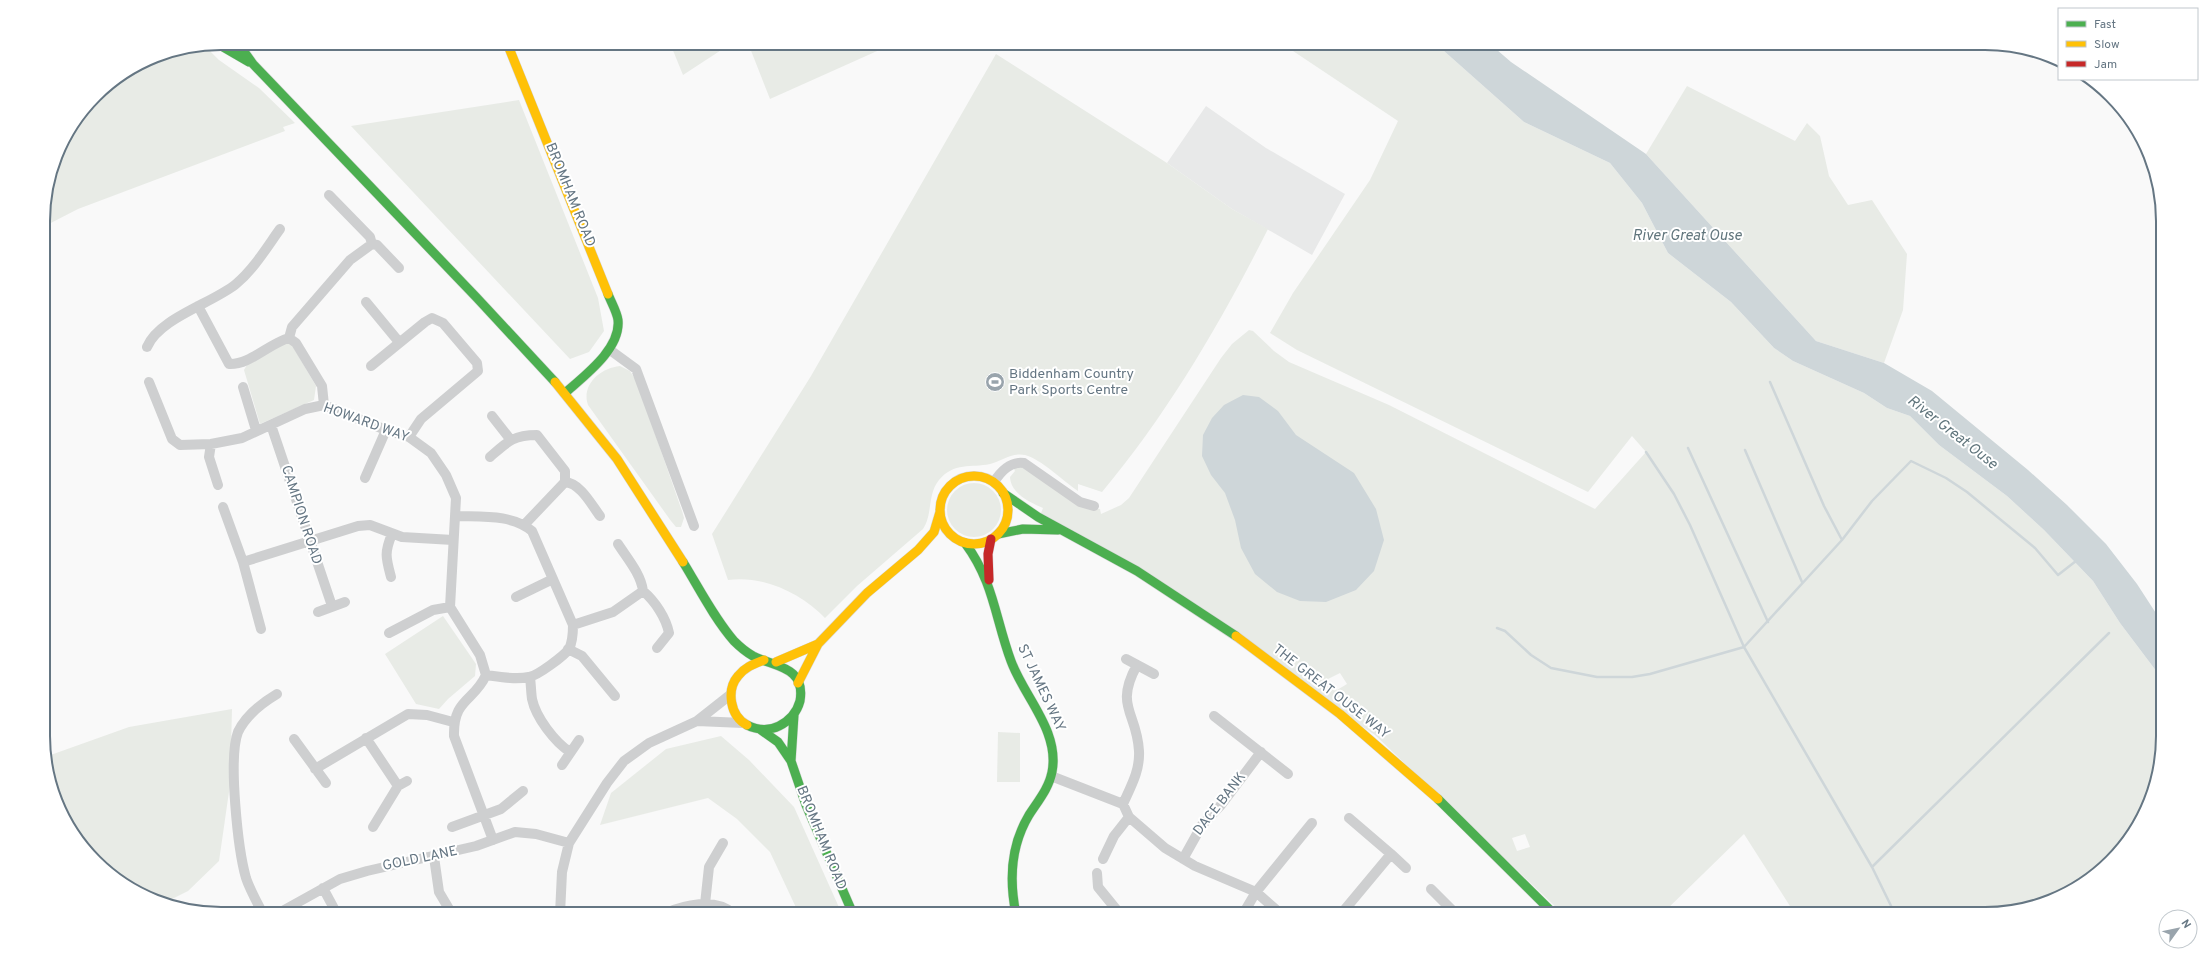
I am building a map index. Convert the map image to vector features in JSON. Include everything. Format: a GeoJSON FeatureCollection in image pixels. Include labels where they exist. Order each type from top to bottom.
{"type":"FeatureCollection","features":[{"type":"Feature","properties":{"kind":"main road"},"geometry":{"type":"LineString","coordinates":[[228,50],[253,64]]}},
{"type":"Feature","properties":{"kind":"main road"},"geometry":{"type":"LineString","coordinates":[[243,50],[253,64],[501,322],[565,393],[599,436],[634,485],[730,636],[752,656],[776,662],[786,667],[798,683],[800,699],[794,715],[787,723],[779,727],[761,730],[747,724],[735,713],[730,695],[734,680],[734,666]]}},
{"type":"Feature","properties":{"kind":"main road","name":"BROMHAM ROAD"},"geometry":{"type":"LineString","coordinates":[[510,50],[618,320],[610,350],[565,393]]}},
{"type":"Feature","properties":{"kind":"main road"},"geometry":{"type":"LineString","coordinates":[[798,683],[818,644],[867,593],[918,550],[934,532],[940,512],[942,497],[951,484],[957,480],[972,476],[987,478],[994,482],[1004,493],[1008,514],[1002,528],[995,536],[988,554],[990,586]]}},
{"type":"Feature","properties":{"kind":"main road","name":"THE GREAT OUSE WAY"},"geometry":{"type":"LineString","coordinates":[[1004,493],[1027,511],[1103,551],[1199,611],[1315,695],[1431,792],[1478,836],[1547,907]]}},
{"type":"Feature","properties":{"kind":"main road"},"geometry":{"type":"LineString","coordinates":[[940,512],[947,531],[962,541],[976,557],[990,586]]}},
{"type":"Feature","properties":{"kind":"main road","name":"THE GREAT OUSE WAY"},"geometry":{"type":"LineString","coordinates":[[995,536],[1022,529],[1062,530]]}},
{"type":"Feature","properties":{"kind":"main road"},"geometry":{"type":"LineString","coordinates":[[947,543],[962,541],[979,543],[995,536]]}},
{"type":"Feature","properties":{"kind":"main road"},"geometry":{"type":"LineString","coordinates":[[918,550],[933,546]]}},
{"type":"Feature","properties":{"kind":"main road","name":"ST JAMES WAY"},"geometry":{"type":"LineString","coordinates":[[990,586],[1004,643],[1014,670],[1027,696],[1044,723],[1052,746],[1053,766],[1048,785],[1019,833],[1013,868],[1012,900],[1014,907]]}},
{"type":"Feature","properties":{"kind":"main road"},"geometry":{"type":"LineString","coordinates":[[730,636],[733,654]]}},
{"type":"Feature","properties":{"kind":"main road"},"geometry":{"type":"LineString","coordinates":[[776,662],[818,644]]}},
{"type":"Feature","properties":{"kind":"main road"},"geometry":{"type":"LineString","coordinates":[[734,680],[742,669],[754,662],[764,660]]}},
{"type":"Feature","properties":{"kind":"main road","name":"BROMHAM ROAD"},"geometry":{"type":"LineString","coordinates":[[791,761],[794,715]]}},
{"type":"Feature","properties":{"kind":"main road","name":"BROMHAM ROAD"},"geometry":{"type":"LineString","coordinates":[[761,730],[778,742],[791,761],[806,805],[849,907]]}},
{"type":"Feature","properties":{"kind":"street"},"geometry":{"type":"LineString","coordinates":[[329,195],[370,237],[372,244]]}},
{"type":"Feature","properties":{"kind":"street"},"geometry":{"type":"LineString","coordinates":[[147,347],[150,340],[161,329],[236,284],[247,273],[280,229]]}},
{"type":"Feature","properties":{"kind":"street"},"geometry":{"type":"LineString","coordinates":[[372,244],[377,245],[399,268]]}},
{"type":"Feature","properties":{"kind":"street"},"geometry":{"type":"LineString","coordinates":[[289,338],[292,327],[350,260],[372,244]]}},
{"type":"Feature","properties":{"kind":"street"},"geometry":{"type":"LineString","coordinates":[[366,302],[399,342]]}},
{"type":"Feature","properties":{"kind":"street"},"geometry":{"type":"LineString","coordinates":[[198,306],[229,364],[240,364],[277,341],[289,338],[296,343],[322,386],[324,405]]}},
{"type":"Feature","properties":{"kind":"street"},"geometry":{"type":"LineString","coordinates":[[371,366],[399,342],[432,318],[443,323],[477,363],[478,371],[421,419],[409,437]]}},
{"type":"Feature","properties":{"kind":"street"},"geometry":{"type":"LineString","coordinates":[[610,350],[636,369],[694,526]]}},
{"type":"Feature","properties":{"kind":"street","name":"HOWARD WAY"},"geometry":{"type":"LineString","coordinates":[[149,382],[172,439],[176,444],[211,444],[242,438],[256,430],[306,409],[324,405],[386,430],[409,437],[431,453],[446,475],[456,498],[450,607]]}},
{"type":"Feature","properties":{"kind":"street"},"geometry":{"type":"LineString","coordinates":[[243,387],[256,430]]}},
{"type":"Feature","properties":{"kind":"street"},"geometry":{"type":"LineString","coordinates":[[492,416],[510,439]]}},
{"type":"Feature","properties":{"kind":"street","name":"CAMPION ROAD"},"geometry":{"type":"LineString","coordinates":[[271,425],[332,606]]}},
{"type":"Feature","properties":{"kind":"street"},"geometry":{"type":"LineString","coordinates":[[365,478],[386,430]]}},
{"type":"Feature","properties":{"kind":"street"},"geometry":{"type":"LineString","coordinates":[[490,457],[510,439],[523,435],[536,435],[565,471],[565,482],[525,524]]}},
{"type":"Feature","properties":{"kind":"street"},"geometry":{"type":"LineString","coordinates":[[211,444],[209,457],[218,485]]}},
{"type":"Feature","properties":{"kind":"street"},"geometry":{"type":"LineString","coordinates":[[994,482],[1008,466],[1017,462],[1024,463],[1080,502],[1094,506]]}},
{"type":"Feature","properties":{"kind":"street"},"geometry":{"type":"LineString","coordinates":[[565,482],[571,482],[583,494],[600,516]]}},
{"type":"Feature","properties":{"kind":"street"},"geometry":{"type":"LineString","coordinates":[[224,507],[243,562],[261,629]]}},
{"type":"Feature","properties":{"kind":"street"},"geometry":{"type":"LineString","coordinates":[[456,516],[511,519],[525,524],[532,531],[573,624],[573,636],[568,649],[548,667],[530,677],[505,678],[486,675]]}},
{"type":"Feature","properties":{"kind":"street"},"geometry":{"type":"LineString","coordinates":[[243,562],[358,526],[370,524],[392,534],[453,540]]}},
{"type":"Feature","properties":{"kind":"street"},"geometry":{"type":"LineString","coordinates":[[391,577],[386,552],[392,534]]}},
{"type":"Feature","properties":{"kind":"street"},"geometry":{"type":"LineString","coordinates":[[618,544],[634,568],[642,584],[643,592],[650,597],[667,624],[669,633],[657,648]]}},
{"type":"Feature","properties":{"kind":"street"},"geometry":{"type":"LineString","coordinates":[[516,597],[553,579]]}},
{"type":"Feature","properties":{"kind":"street"},"geometry":{"type":"LineString","coordinates":[[573,624],[613,612],[643,592]]}},
{"type":"Feature","properties":{"kind":"street"},"geometry":{"type":"LineString","coordinates":[[318,612],[345,602]]}},
{"type":"Feature","properties":{"kind":"street"},"geometry":{"type":"LineString","coordinates":[[389,634],[433,610],[450,607],[480,655],[486,675],[481,684],[462,703],[453,722],[454,736],[493,840]]}},
{"type":"Feature","properties":{"kind":"street"},"geometry":{"type":"LineString","coordinates":[[568,649],[582,656],[615,696]]}},
{"type":"Feature","properties":{"kind":"street"},"geometry":{"type":"LineString","coordinates":[[1126,659],[1154,674]]}},
{"type":"Feature","properties":{"kind":"street"},"geometry":{"type":"LineString","coordinates":[[1123,804],[1136,778],[1138,766],[1138,739],[1126,702],[1128,681],[1137,665]]}},
{"type":"Feature","properties":{"kind":"street"},"geometry":{"type":"LineString","coordinates":[[530,677],[532,701],[551,736],[570,752]]}},
{"type":"Feature","properties":{"kind":"street"},"geometry":{"type":"LineString","coordinates":[[260,907],[246,878],[238,836],[235,756],[238,733],[248,715],[277,694]]}},
{"type":"Feature","properties":{"kind":"street"},"geometry":{"type":"LineString","coordinates":[[560,907],[562,872],[569,843],[607,783],[624,761],[649,743],[697,721],[730,695]]}},
{"type":"Feature","properties":{"kind":"street"},"geometry":{"type":"LineString","coordinates":[[315,769],[408,714],[427,715],[453,722]]}},
{"type":"Feature","properties":{"kind":"street"},"geometry":{"type":"LineString","coordinates":[[1214,716],[1288,774]]}},
{"type":"Feature","properties":{"kind":"street"},"geometry":{"type":"LineString","coordinates":[[697,721],[730,721],[747,724]]}},
{"type":"Feature","properties":{"kind":"street"},"geometry":{"type":"LineString","coordinates":[[366,738],[398,786]]}},
{"type":"Feature","properties":{"kind":"street"},"geometry":{"type":"LineString","coordinates":[[294,739],[326,783]]}},
{"type":"Feature","properties":{"kind":"street"},"geometry":{"type":"LineString","coordinates":[[562,765],[579,740]]}},
{"type":"Feature","properties":{"kind":"street","name":"DACE BANK"},"geometry":{"type":"LineString","coordinates":[[1183,858],[1202,825],[1221,804],[1261,752]]}},
{"type":"Feature","properties":{"kind":"street"},"geometry":{"type":"LineString","coordinates":[[1051,776],[1123,804],[1129,817],[1165,848],[1195,866],[1256,892],[1273,907]]}},
{"type":"Feature","properties":{"kind":"street"},"geometry":{"type":"LineString","coordinates":[[373,827],[398,786],[407,781]]}},
{"type":"Feature","properties":{"kind":"street"},"geometry":{"type":"LineString","coordinates":[[452,827],[502,809],[523,791]]}},
{"type":"Feature","properties":{"kind":"street"},"geometry":{"type":"LineString","coordinates":[[1103,859],[1114,836],[1129,817]]}},
{"type":"Feature","properties":{"kind":"street"},"geometry":{"type":"LineString","coordinates":[[1349,818],[1406,868]]}},
{"type":"Feature","properties":{"kind":"street"},"geometry":{"type":"LineString","coordinates":[[1247,907],[1256,892],[1312,823]]}},
{"type":"Feature","properties":{"kind":"street","name":"GOLD LANE"},"geometry":{"type":"LineString","coordinates":[[289,907],[340,879],[367,871],[434,857],[476,846],[515,832],[526,832],[569,843]]}},
{"type":"Feature","properties":{"kind":"street"},"geometry":{"type":"LineString","coordinates":[[705,904],[709,867],[723,843]]}},
{"type":"Feature","properties":{"kind":"street"},"geometry":{"type":"LineString","coordinates":[[1347,907],[1391,854]]}},
{"type":"Feature","properties":{"kind":"street"},"geometry":{"type":"LineString","coordinates":[[434,857],[439,892],[448,907]]}},
{"type":"Feature","properties":{"kind":"street"},"geometry":{"type":"LineString","coordinates":[[1097,873],[1098,887],[1114,907]]}},
{"type":"Feature","properties":{"kind":"street"},"geometry":{"type":"LineString","coordinates":[[323,888],[333,907]]}},
{"type":"Feature","properties":{"kind":"street"},"geometry":{"type":"LineString","coordinates":[[1431,889],[1446,907]]}},
{"type":"Feature","properties":{"kind":"street"},"geometry":{"type":"LineString","coordinates":[[684,907],[705,904],[718,907]]}},
{"type":"Feature","properties":{"kind":"shaded area"},"geometry":{"type":"Polygon","coordinates":[[[209,50],[219,60],[259,88],[295,123],[283,127],[285,131],[78,209],[50,223],[53,188],[59,166],[73,136],[85,117],[100,100],[117,85],[136,73],[166,59],[188,53],[209,50]]]}},
{"type":"Feature","properties":{"kind":"shaded area"},"geometry":{"type":"Polygon","coordinates":[[[673,50],[721,50],[683,75],[673,50]]]}},
{"type":"Feature","properties":{"kind":"shaded area"},"geometry":{"type":"Polygon","coordinates":[[[751,50],[879,50],[770,99],[751,50]]]}},
{"type":"Feature","properties":{"kind":"shaded area"},"geometry":{"type":"Polygon","coordinates":[[[1292,50],[1443,50],[1524,122],[1610,163],[1642,203],[1668,253],[1731,302],[1774,348],[1793,361],[1864,393],[1887,408],[1910,416],[1939,445],[2007,496],[2044,530],[2093,581],[2120,623],[2156,671],[2156,747],[2153,769],[2147,791],[2133,821],[2121,840],[2106,857],[2080,878],[2050,894],[2007,906],[1791,907],[1744,834],[1669,907],[1556,907],[1375,735],[1041,513],[1043,508],[1017,493],[1011,483],[1010,477],[1015,471],[1013,467],[1021,466],[1093,509],[1100,509],[1101,514],[1121,505],[1129,498],[1221,358],[1232,344],[1249,330],[1253,331],[1274,351],[1289,362],[1389,405],[1595,509],[1646,452],[1632,436],[1588,492],[1297,350],[1270,333],[1293,293],[1370,180],[1398,121],[1292,50]],[[1340,673],[1328,679],[1337,690],[1347,684],[1340,673]],[[1525,834],[1512,838],[1517,851],[1530,847],[1525,834]]]}},
{"type":"Feature","properties":{"kind":"shaded area","name":"Biddenham Country Park Sports Centre"},"geometry":{"type":"Polygon","coordinates":[[[996,54],[1167,163],[1232,209],[1268,229],[1232,298],[1172,398],[1150,430],[1102,492],[1078,484],[1078,491],[1038,461],[1021,454],[1007,457],[990,464],[951,470],[939,480],[935,486],[931,498],[928,517],[923,529],[857,586],[825,618],[804,601],[780,588],[754,580],[728,580],[712,534],[811,376],[996,54]]]}},
{"type":"Feature","properties":{"kind":"shaded area"},"geometry":{"type":"Polygon","coordinates":[[[1687,86],[1795,141],[1807,123],[1820,136],[1829,176],[1848,205],[1872,200],[1907,254],[1903,310],[1884,363],[1816,341],[1646,154],[1687,86]]]}},
{"type":"Feature","properties":{"kind":"shaded area"},"geometry":{"type":"Polygon","coordinates":[[[519,100],[598,298],[604,331],[589,352],[570,359],[351,126],[519,100]]]}},
{"type":"Feature","properties":{"kind":"shaded area"},"geometry":{"type":"Polygon","coordinates":[[[1206,106],[1266,148],[1345,194],[1312,255],[1232,209],[1167,163],[1206,106]]]}},
{"type":"Feature","properties":{"kind":"shaded area"},"geometry":{"type":"Polygon","coordinates":[[[288,342],[292,345],[316,386],[314,400],[260,424],[244,370],[248,363],[288,342]]]}},
{"type":"Feature","properties":{"kind":"shaded area"},"geometry":{"type":"Polygon","coordinates":[[[620,366],[630,371],[637,382],[682,511],[684,518],[681,527],[676,527],[671,521],[588,405],[587,391],[594,379],[606,370],[620,366]]]}},
{"type":"Feature","properties":{"kind":"shaded area"},"geometry":{"type":"Polygon","coordinates":[[[969,483],[979,483],[989,487],[997,495],[1001,505],[1001,515],[997,525],[989,533],[979,537],[969,537],[959,533],[951,525],[947,515],[947,505],[951,495],[959,487],[969,483]]]}},
{"type":"Feature","properties":{"kind":"shaded area"},"geometry":{"type":"Polygon","coordinates":[[[443,616],[476,664],[475,676],[448,699],[439,709],[416,704],[385,654],[443,616]]]}},
{"type":"Feature","properties":{"kind":"shaded area"},"geometry":{"type":"Polygon","coordinates":[[[232,709],[230,785],[219,861],[188,891],[171,899],[136,884],[117,872],[100,857],[85,840],[73,821],[59,791],[53,769],[51,755],[129,727],[232,709]]]}},
{"type":"Feature","properties":{"kind":"shaded area"},"geometry":{"type":"Polygon","coordinates":[[[998,732],[1020,733],[1020,782],[997,782],[998,732]]]}},
{"type":"Feature","properties":{"kind":"shaded area"},"geometry":{"type":"Polygon","coordinates":[[[721,736],[749,760],[794,807],[839,907],[796,907],[770,852],[737,819],[708,798],[600,825],[611,793],[666,749],[721,736]]]}},
{"type":"Feature","properties":{"kind":"water","name":"River Great Ouse"},"geometry":{"type":"Polygon","coordinates":[[[1443,50],[1497,50],[1511,62],[1646,154],[1816,341],[1884,363],[1932,391],[2028,470],[2067,505],[2106,544],[2137,584],[2156,613],[2156,671],[2120,623],[2093,581],[2044,530],[2007,496],[1939,445],[1910,416],[1887,408],[1864,393],[1793,361],[1774,348],[1731,302],[1668,253],[1642,203],[1610,163],[1524,122],[1443,50]]]}},
{"type":"Feature","properties":{"kind":"water"},"geometry":{"type":"Polygon","coordinates":[[[1243,395],[1259,397],[1278,411],[1296,435],[1354,473],[1376,509],[1384,540],[1374,571],[1356,590],[1326,602],[1300,601],[1277,592],[1255,574],[1241,548],[1235,520],[1225,493],[1211,475],[1202,456],[1203,435],[1212,418],[1224,405],[1243,395]]]}},
{"type":"Feature","properties":{"kind":"waterway"},"geometry":{"type":"LineString","coordinates":[[1770,382],[1824,506],[1842,540]]}},
{"type":"Feature","properties":{"kind":"waterway"},"geometry":{"type":"LineString","coordinates":[[1688,448],[1768,622]]}},
{"type":"Feature","properties":{"kind":"waterway"},"geometry":{"type":"LineString","coordinates":[[1745,450],[1802,582]]}},
{"type":"Feature","properties":{"kind":"waterway"},"geometry":{"type":"LineString","coordinates":[[1646,452],[1674,494],[1690,525],[1744,647],[1872,867],[1892,907]]}},
{"type":"Feature","properties":{"kind":"waterway"},"geometry":{"type":"LineString","coordinates":[[1497,628],[1505,631],[1531,655],[1551,668],[1597,677],[1632,677],[1650,674],[1744,647],[1842,540],[1872,501],[1911,461],[1946,478],[1967,492],[2035,548],[2058,575],[2076,561]]}},
{"type":"Feature","properties":{"kind":"waterway"},"geometry":{"type":"LineString","coordinates":[[1872,867],[2109,633]]}},
{"type":"Feature","properties":{"kind":"traffic: fast"},"geometry":{"type":"LineString","coordinates":[[228,50],[249,62]]}},
{"type":"Feature","properties":{"kind":"traffic: fast"},"geometry":{"type":"LineString","coordinates":[[243,50],[253,64],[477,298],[555,382]]}},
{"type":"Feature","properties":{"kind":"traffic: fast"},"geometry":{"type":"LineString","coordinates":[[565,393],[600,361],[614,341],[618,320],[608,294]]}},
{"type":"Feature","properties":{"kind":"traffic: fast"},"geometry":{"type":"LineString","coordinates":[[1003,493],[1038,517],[1137,571],[1236,636]]}},
{"type":"Feature","properties":{"kind":"traffic: fast"},"geometry":{"type":"LineString","coordinates":[[998,534],[1023,529],[1058,530]]}},
{"type":"Feature","properties":{"kind":"traffic: fast"},"geometry":{"type":"LineString","coordinates":[[965,543],[975,558],[988,586],[1011,661],[1046,728],[1051,742],[1053,757],[1051,778],[1023,826],[1015,851],[1012,876],[1015,907]]}},
{"type":"Feature","properties":{"kind":"traffic: fast"},"geometry":{"type":"LineString","coordinates":[[683,562],[713,613],[734,641],[753,656],[787,670],[793,674],[798,681],[801,689],[800,701],[797,709],[786,722],[771,729],[759,729],[747,725]]}},
{"type":"Feature","properties":{"kind":"traffic: fast"},"geometry":{"type":"LineString","coordinates":[[791,761],[794,715]]}},
{"type":"Feature","properties":{"kind":"traffic: fast"},"geometry":{"type":"LineString","coordinates":[[761,730],[778,742],[791,761],[806,805],[850,907]]}},
{"type":"Feature","properties":{"kind":"traffic: fast"},"geometry":{"type":"LineString","coordinates":[[1438,799],[1547,907]]}},
{"type":"Feature","properties":{"kind":"traffic: slow"},"geometry":{"type":"LineString","coordinates":[[510,50],[608,294]]}},
{"type":"Feature","properties":{"kind":"traffic: slow"},"geometry":{"type":"LineString","coordinates":[[555,382],[617,459],[683,562]]}},
{"type":"Feature","properties":{"kind":"traffic: slow"},"geometry":{"type":"LineString","coordinates":[[974,476],[987,479],[998,486],[1005,497],[1008,510],[1005,523],[998,534],[987,541],[974,544],[961,541],[950,534],[943,523],[940,510],[943,497],[950,486],[961,479],[974,476]]}},
{"type":"Feature","properties":{"kind":"traffic: slow"},"geometry":{"type":"LineString","coordinates":[[798,683],[818,644],[867,593],[918,550],[934,532],[940,512]]}},
{"type":"Feature","properties":{"kind":"traffic: slow"},"geometry":{"type":"LineString","coordinates":[[1236,636],[1340,714],[1438,799]]}},
{"type":"Feature","properties":{"kind":"traffic: slow"},"geometry":{"type":"LineString","coordinates":[[776,662],[818,644]]}},
{"type":"Feature","properties":{"kind":"traffic: slow"},"geometry":{"type":"LineString","coordinates":[[747,725],[741,721],[734,709],[731,695],[732,688],[734,682],[744,670],[764,660]]}},
{"type":"Feature","properties":{"kind":"traffic: jam"},"geometry":{"type":"LineString","coordinates":[[989,580],[988,554],[991,539]]}},
{"type":"Feature","properties":{"kind":"place","name":"Biddenham Country Park Sports Centre"},"geometry":{"type":"Point","coordinates":[995,382]}}]}
